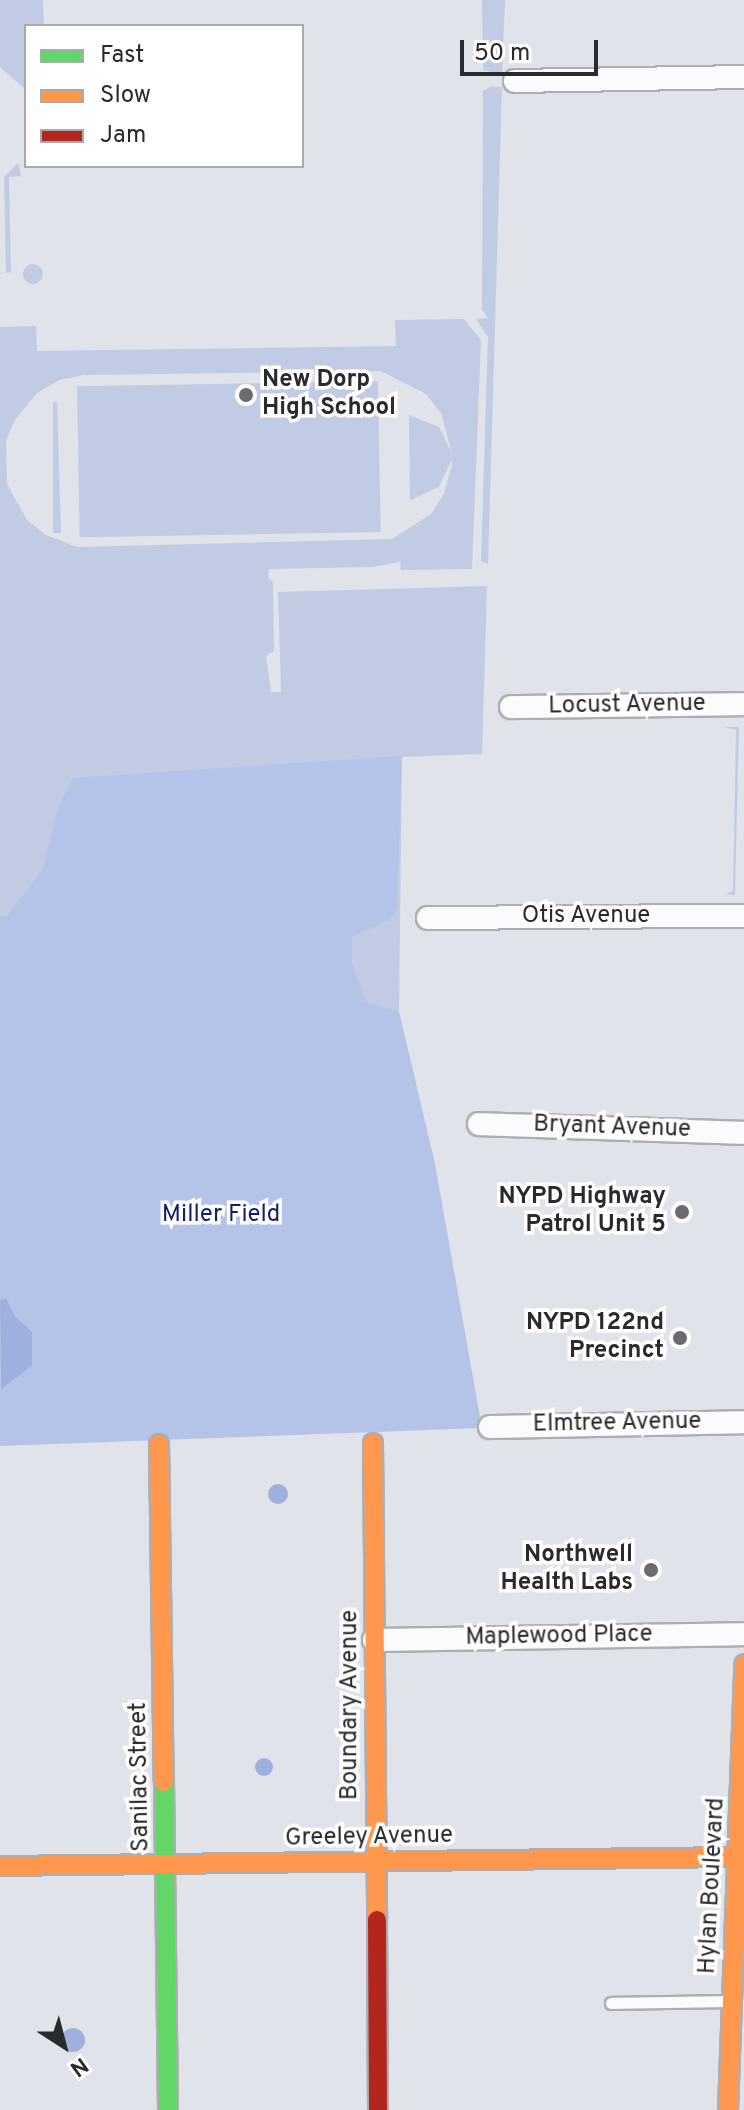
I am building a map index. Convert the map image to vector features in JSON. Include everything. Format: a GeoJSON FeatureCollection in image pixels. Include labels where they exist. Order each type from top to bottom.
{"type":"FeatureCollection","features":[{"type":"Feature","properties":{"kind":"street"},"geometry":{"type":"LineString","coordinates":[[515,81],[744,77]]}},
{"type":"Feature","properties":{"kind":"street","name":"Locust Avenue"},"geometry":{"type":"LineString","coordinates":[[511,707],[744,704]]}},
{"type":"Feature","properties":{"kind":"street","name":"Otis Avenue"},"geometry":{"type":"LineString","coordinates":[[428,918],[744,916]]}},
{"type":"Feature","properties":{"kind":"street","name":"Bryant Avenue"},"geometry":{"type":"LineString","coordinates":[[479,1124],[744,1133]]}},
{"type":"Feature","properties":{"kind":"street","name":"Elmtree Avenue"},"geometry":{"type":"LineString","coordinates":[[490,1427],[744,1422]]}},
{"type":"Feature","properties":{"kind":"street","name":"Boundary Avenue"},"geometry":{"type":"LineString","coordinates":[[373,1443],[378,2110]]}},
{"type":"Feature","properties":{"kind":"street","name":"Sanilac Street"},"geometry":{"type":"LineString","coordinates":[[159,1444],[168,2110]]}},
{"type":"Feature","properties":{"kind":"street","name":"Maplewood Place"},"geometry":{"type":"LineString","coordinates":[[374,1640],[744,1634]]}},
{"type":"Feature","properties":{"kind":"street","name":"Hylan Boulevard"},"geometry":{"type":"LineString","coordinates":[[728,2110],[744,1664]]}},
{"type":"Feature","properties":{"kind":"street","name":"Greeley Avenue"},"geometry":{"type":"LineString","coordinates":[[0,1866],[739,1857]]}},
{"type":"Feature","properties":{"kind":"lane"},"geometry":{"type":"LineString","coordinates":[[611,2003],[731,2001]]}},
{"type":"Feature","properties":{"kind":"green space"},"geometry":{"type":"Polygon","coordinates":[[[0,0],[43,0],[44,24],[24,24],[24,88],[0,67],[0,0]]]}},
{"type":"Feature","properties":{"kind":"green space"},"geometry":{"type":"Polygon","coordinates":[[[482,0],[505,0],[502,74],[483,70],[482,0]]]}},
{"type":"Feature","properties":{"kind":"green space"},"geometry":{"type":"Polygon","coordinates":[[[490,87],[502,87],[488,564],[481,561],[488,337],[476,319],[488,318],[482,310],[483,91],[490,87]]]}},
{"type":"Feature","properties":{"kind":"green space"},"geometry":{"type":"Polygon","coordinates":[[[18,163],[21,176],[9,177],[11,272],[6,273],[4,177],[18,163]]]}},
{"type":"Feature","properties":{"kind":"green space"},"geometry":{"type":"Polygon","coordinates":[[[33,264],[40,267],[43,274],[40,281],[33,284],[26,281],[23,274],[26,267],[33,264]]]}},
{"type":"Feature","properties":{"kind":"green space","name":"Miller Field"},"geometry":{"type":"Polygon","coordinates":[[[464,319],[481,340],[472,569],[401,570],[400,562],[372,567],[269,569],[268,578],[273,582],[274,651],[266,656],[271,692],[281,692],[278,592],[487,586],[482,754],[402,757],[399,1012],[435,1164],[0,1446],[0,327],[36,326],[37,351],[396,346],[395,320],[464,319]],[[381,371],[84,375],[59,380],[37,393],[14,421],[6,441],[7,484],[27,520],[46,535],[77,547],[392,539],[431,514],[444,494],[452,464],[452,459],[439,487],[410,500],[409,415],[439,427],[452,453],[441,413],[426,394],[381,371]]]}},
{"type":"Feature","properties":{"kind":"green space"},"geometry":{"type":"Polygon","coordinates":[[[378,381],[381,532],[80,537],[77,386],[378,381]]]}},
{"type":"Feature","properties":{"kind":"green space"},"geometry":{"type":"Polygon","coordinates":[[[53,402],[57,402],[61,533],[53,533],[53,402]]]}},
{"type":"Feature","properties":{"kind":"green space"},"geometry":{"type":"Polygon","coordinates":[[[724,727],[739,727],[735,895],[726,894],[733,891],[736,730],[724,727]]]}},
{"type":"Feature","properties":{"kind":"green space","name":"Miller Field"},"geometry":{"type":"Polygon","coordinates":[[[402,756],[397,909],[391,919],[352,937],[352,964],[366,1002],[399,1012],[435,1164],[482,1428],[0,1446],[0,1388],[32,1366],[15,1316],[6,1298],[0,1300],[0,916],[7,916],[43,869],[59,805],[73,778],[402,756]]]}},
{"type":"Feature","properties":{"kind":"shaded area"},"geometry":{"type":"Polygon","coordinates":[[[6,1298],[15,1316],[32,1332],[32,1366],[1,1389],[0,1300],[6,1298]]]}},
{"type":"Feature","properties":{"kind":"shaded area"},"geometry":{"type":"Polygon","coordinates":[[[274,1484],[282,1484],[288,1494],[282,1504],[274,1504],[268,1498],[268,1490],[274,1484]]]}},
{"type":"Feature","properties":{"kind":"shaded area"},"geometry":{"type":"Polygon","coordinates":[[[260,1758],[268,1758],[273,1767],[271,1774],[260,1776],[255,1771],[255,1763],[260,1758]]]}},
{"type":"Feature","properties":{"kind":"shaded area"},"geometry":{"type":"Polygon","coordinates":[[[73,2028],[81,2032],[85,2040],[81,2048],[73,2052],[65,2048],[61,2040],[65,2032],[73,2028]]]}},
{"type":"Feature","properties":{"kind":"traffic: fast"},"geometry":{"type":"LineString","coordinates":[[164,1782],[168,2110]]}},
{"type":"Feature","properties":{"kind":"traffic: slow"},"geometry":{"type":"LineString","coordinates":[[373,1443],[377,1920]]}},
{"type":"Feature","properties":{"kind":"traffic: slow"},"geometry":{"type":"LineString","coordinates":[[159,1444],[164,1782]]}},
{"type":"Feature","properties":{"kind":"traffic: slow"},"geometry":{"type":"LineString","coordinates":[[728,2110],[744,1664]]}},
{"type":"Feature","properties":{"kind":"traffic: slow"},"geometry":{"type":"LineString","coordinates":[[0,1866],[739,1857]]}},
{"type":"Feature","properties":{"kind":"traffic: jam"},"geometry":{"type":"LineString","coordinates":[[377,1920],[378,2110]]}},
{"type":"Feature","properties":{"kind":"place","name":"New Dorp High School"},"geometry":{"type":"Point","coordinates":[246,395]}},
{"type":"Feature","properties":{"kind":"place","name":"NYPD Highway Patrol Unit 5"},"geometry":{"type":"Point","coordinates":[682,1212]}},
{"type":"Feature","properties":{"kind":"place","name":"NYPD 122nd Precinct"},"geometry":{"type":"Point","coordinates":[680,1338]}},
{"type":"Feature","properties":{"kind":"place","name":"Northwell Health Labs"},"geometry":{"type":"Point","coordinates":[651,1570]}}]}
